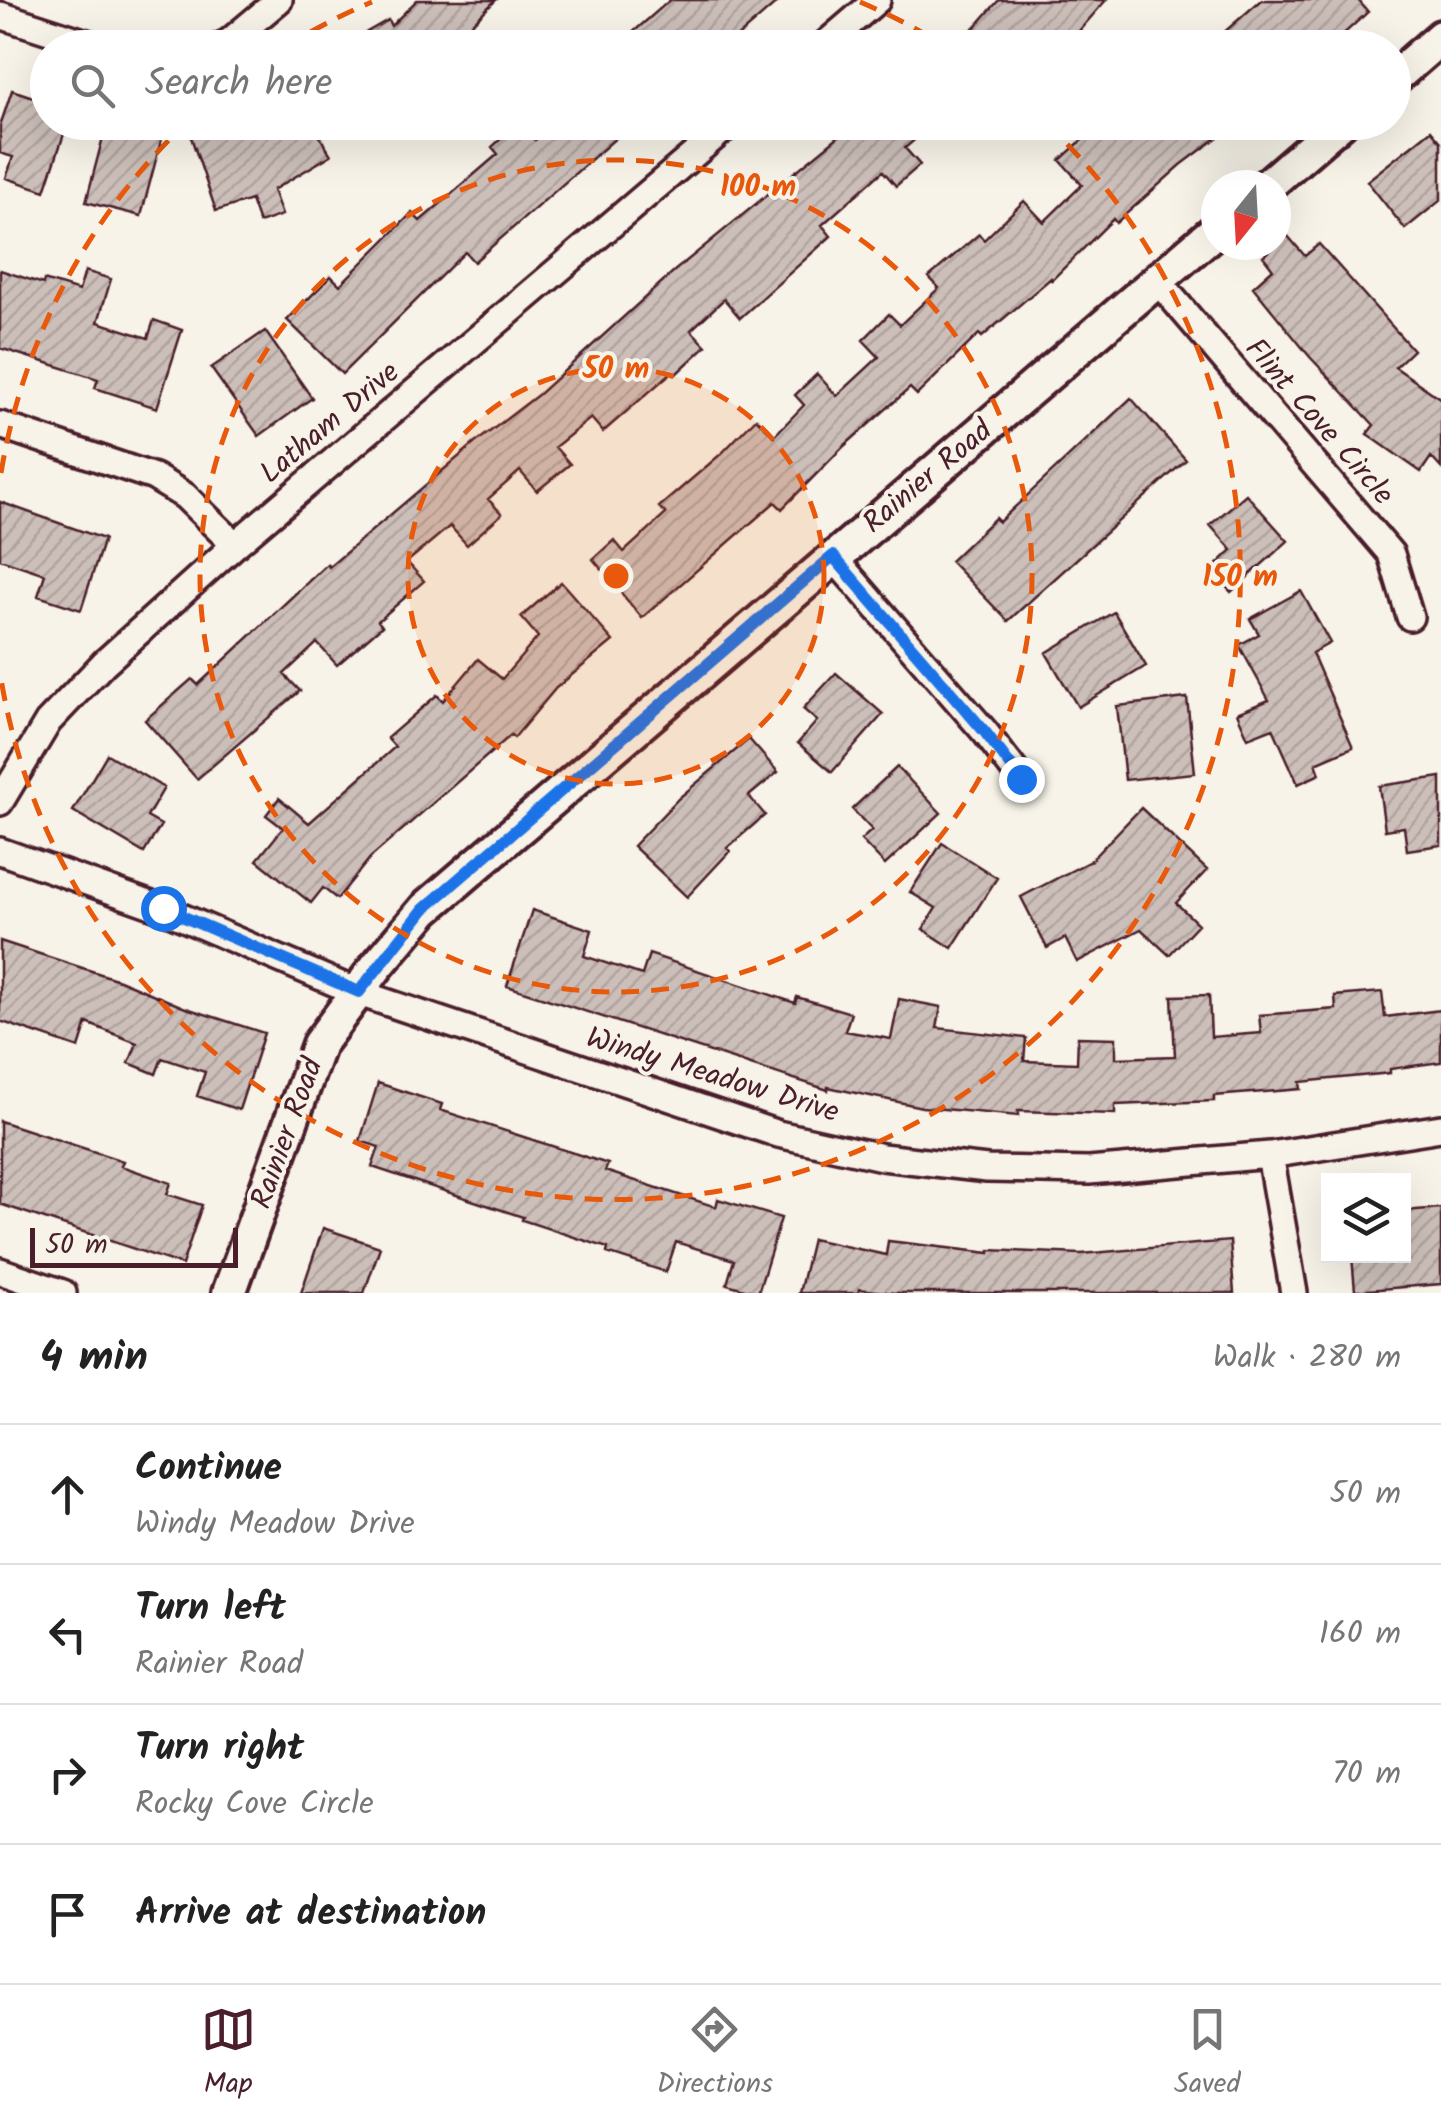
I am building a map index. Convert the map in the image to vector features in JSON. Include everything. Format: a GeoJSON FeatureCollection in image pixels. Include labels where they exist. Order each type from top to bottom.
{"type":"FeatureCollection","features":[{"type":"Feature","properties":{"kind":"street"},"geometry":{"type":"LineString","coordinates":[[243,30],[279,0]]}},
{"type":"Feature","properties":{"kind":"street"},"geometry":{"type":"LineString","coordinates":[[842,30],[877,0]]}},
{"type":"Feature","properties":{"kind":"street"},"geometry":{"type":"LineString","coordinates":[[0,15],[46,30]]}},
{"type":"Feature","properties":{"kind":"street"},"geometry":{"type":"LineString","coordinates":[[1411,63],[1441,37]]}},
{"type":"Feature","properties":{"kind":"street","name":"Latham Drive"},"geometry":{"type":"LineString","coordinates":[[0,802],[48,722],[104,663],[235,545],[711,140]]}},
{"type":"Feature","properties":{"kind":"street"},"geometry":{"type":"LineString","coordinates":[[1285,170],[1320,140]]}},
{"type":"Feature","properties":{"kind":"street","name":"Rainier Road"},"geometry":{"type":"LineString","coordinates":[[230,1293],[319,1044],[424,909],[1201,243]]}},
{"type":"Feature","properties":{"kind":"street","name":"Flint Cove Circle"},"geometry":{"type":"LineString","coordinates":[[1157,280],[1391,554],[1410,617]]}},
{"type":"Feature","properties":{"kind":"street"},"geometry":{"type":"LineString","coordinates":[[0,425],[154,477],[185,496],[235,545]]}},
{"type":"Feature","properties":{"kind":"street"},"geometry":{"type":"LineString","coordinates":[[833,556],[1021,779]]}},
{"type":"Feature","properties":{"kind":"street","name":"Windy Meadow Drive"},"geometry":{"type":"LineString","coordinates":[[0,851],[163,908],[359,992],[778,1134],[882,1157],[987,1170],[1089,1171],[1270,1155],[1441,1128]]}},
{"type":"Feature","properties":{"kind":"street"},"geometry":{"type":"LineString","coordinates":[[1270,1155],[1294,1293]]}},
{"type":"Feature","properties":{"kind":"street"},"geometry":{"type":"LineString","coordinates":[[0,1271],[63,1293]]}},
{"type":"Feature","properties":{"kind":"building"},"geometry":{"type":"Polygon","coordinates":[[[417,0],[496,0],[465,30],[370,30],[388,20],[391,26],[417,0]]]}},
{"type":"Feature","properties":{"kind":"building"},"geometry":{"type":"Polygon","coordinates":[[[670,0],[780,0],[746,30],[636,30],[670,0]]]}},
{"type":"Feature","properties":{"kind":"building"},"geometry":{"type":"Polygon","coordinates":[[[999,0],[1106,0],[1080,30],[971,30],[999,0]]]}},
{"type":"Feature","properties":{"kind":"building"},"geometry":{"type":"Polygon","coordinates":[[[1261,0],[1358,0],[1368,12],[1348,30],[1227,30],[1261,0]]]}},
{"type":"Feature","properties":{"kind":"building"},"geometry":{"type":"Polygon","coordinates":[[[12,90],[30,96],[30,140],[62,140],[45,191],[6,178],[13,157],[0,153],[0,126],[12,90]]]}},
{"type":"Feature","properties":{"kind":"building"},"geometry":{"type":"Polygon","coordinates":[[[1431,130],[1441,142],[1441,200],[1405,229],[1367,181],[1431,130]]]}},
{"type":"Feature","properties":{"kind":"building"},"geometry":{"type":"Polygon","coordinates":[[[102,140],[161,140],[141,216],[86,202],[102,140]]]}},
{"type":"Feature","properties":{"kind":"building"},"geometry":{"type":"Polygon","coordinates":[[[192,140],[322,140],[331,155],[273,190],[282,215],[259,223],[251,200],[216,211],[192,140]]]}},
{"type":"Feature","properties":{"kind":"building"},"geometry":{"type":"Polygon","coordinates":[[[500,140],[613,140],[474,262],[465,252],[342,374],[287,320],[331,276],[340,285],[412,213],[420,221],[498,154],[492,147],[500,140]]]}},
{"type":"Feature","properties":{"kind":"building"},"geometry":{"type":"Polygon","coordinates":[[[834,140],[914,140],[905,148],[920,165],[896,186],[883,171],[822,225],[831,236],[740,318],[724,299],[691,330],[706,346],[603,432],[591,418],[555,447],[570,464],[537,491],[520,471],[488,499],[502,514],[467,545],[450,526],[407,562],[424,581],[378,621],[382,626],[337,665],[317,643],[284,674],[300,691],[197,779],[145,720],[192,679],[198,685],[327,564],[329,567],[539,394],[673,272],[834,140]]]}},
{"type":"Feature","properties":{"kind":"building"},"geometry":{"type":"Polygon","coordinates":[[[1082,140],[1214,140],[1116,223],[1113,219],[1052,280],[982,337],[979,334],[917,395],[910,388],[843,447],[782,509],[775,502],[642,618],[593,559],[614,540],[624,552],[666,514],[659,507],[756,418],[774,436],[804,405],[795,395],[817,374],[837,396],[879,357],[863,340],[889,314],[900,325],[939,288],[929,277],[979,234],[984,240],[1024,201],[1044,222],[1082,185],[1060,160],[1082,140]]]}},
{"type":"Feature","properties":{"kind":"building"},"geometry":{"type":"Polygon","coordinates":[[[1291,240],[1305,256],[1319,244],[1413,350],[1395,367],[1441,399],[1441,468],[1431,457],[1421,472],[1367,434],[1374,425],[1310,357],[1253,287],[1273,269],[1266,260],[1291,260],[1291,240]]]}},
{"type":"Feature","properties":{"kind":"building"},"geometry":{"type":"Polygon","coordinates":[[[0,270],[79,291],[85,271],[111,279],[98,322],[148,338],[154,320],[182,330],[157,408],[95,388],[98,379],[0,348],[0,270]]]}},
{"type":"Feature","properties":{"kind":"building"},"geometry":{"type":"Polygon","coordinates":[[[265,331],[312,398],[259,436],[211,368],[265,331]]]}},
{"type":"Feature","properties":{"kind":"building"},"geometry":{"type":"Polygon","coordinates":[[[1131,398],[1186,460],[1008,621],[950,561],[995,518],[999,522],[1131,398]]]}},
{"type":"Feature","properties":{"kind":"building"},"geometry":{"type":"Polygon","coordinates":[[[1246,494],[1288,541],[1231,592],[1211,570],[1232,550],[1210,525],[1246,494]]]}},
{"type":"Feature","properties":{"kind":"building"},"geometry":{"type":"Polygon","coordinates":[[[0,502],[104,539],[81,610],[38,596],[45,574],[0,559],[0,502]]]}},
{"type":"Feature","properties":{"kind":"building"},"geometry":{"type":"Polygon","coordinates":[[[561,582],[613,641],[556,688],[514,738],[511,735],[370,858],[337,899],[323,888],[311,903],[257,860],[283,828],[266,815],[279,798],[309,823],[395,747],[387,738],[437,695],[443,701],[478,659],[502,679],[538,637],[521,617],[561,582]]]}},
{"type":"Feature","properties":{"kind":"building"},"geometry":{"type":"Polygon","coordinates":[[[1301,591],[1330,643],[1312,653],[1353,747],[1316,763],[1320,774],[1298,784],[1273,728],[1248,738],[1237,713],[1269,700],[1239,645],[1259,634],[1250,619],[1301,591]]]}},
{"type":"Feature","properties":{"kind":"building"},"geometry":{"type":"Polygon","coordinates":[[[1114,612],[1146,666],[1078,707],[1046,653],[1114,612]]]}},
{"type":"Feature","properties":{"kind":"building"},"geometry":{"type":"Polygon","coordinates":[[[836,673],[883,714],[832,772],[798,743],[817,721],[803,709],[836,673]]]}},
{"type":"Feature","properties":{"kind":"building"},"geometry":{"type":"Polygon","coordinates":[[[1187,698],[1195,773],[1125,780],[1117,706],[1187,698]]]}},
{"type":"Feature","properties":{"kind":"building"},"geometry":{"type":"Polygon","coordinates":[[[749,739],[778,772],[749,796],[765,815],[727,848],[730,851],[687,897],[633,846],[679,798],[749,739]]]}},
{"type":"Feature","properties":{"kind":"building"},"geometry":{"type":"Polygon","coordinates":[[[107,754],[164,788],[147,817],[161,825],[144,853],[73,811],[107,754]]]}},
{"type":"Feature","properties":{"kind":"building"},"geometry":{"type":"Polygon","coordinates":[[[897,767],[941,813],[885,865],[861,840],[872,830],[852,809],[897,767]]]}},
{"type":"Feature","properties":{"kind":"building"},"geometry":{"type":"Polygon","coordinates":[[[1441,777],[1441,845],[1407,850],[1404,827],[1385,830],[1379,786],[1441,777]]]}},
{"type":"Feature","properties":{"kind":"building"},"geometry":{"type":"Polygon","coordinates":[[[1141,808],[1207,870],[1176,903],[1198,924],[1169,955],[1141,929],[1077,962],[1065,938],[1047,948],[1021,897],[1090,861],[1141,808]]]}},
{"type":"Feature","properties":{"kind":"building"},"geometry":{"type":"Polygon","coordinates":[[[942,843],[997,878],[952,948],[923,929],[936,908],[910,892],[942,843]]]}},
{"type":"Feature","properties":{"kind":"building"},"geometry":{"type":"Polygon","coordinates":[[[532,910],[592,930],[584,956],[642,975],[649,954],[795,1003],[797,997],[851,1013],[845,1031],[891,1039],[899,999],[941,1007],[937,1028],[1026,1038],[1024,1061],[1077,1063],[1078,1037],[1116,1038],[1116,1058],[1175,1056],[1172,996],[1209,995],[1211,1037],[1261,1033],[1259,1015],[1336,1009],[1335,996],[1382,992],[1385,1017],[1441,1010],[1441,1062],[1390,1069],[1390,1073],[1300,1082],[1301,1089],[1214,1096],[1214,1101],[1115,1105],[1115,1114],[1018,1111],[1018,1116],[922,1107],[828,1090],[507,986],[532,910]]]}},
{"type":"Feature","properties":{"kind":"building"},"geometry":{"type":"Polygon","coordinates":[[[0,941],[264,1033],[239,1110],[197,1096],[205,1072],[162,1058],[156,1074],[129,1063],[137,1043],[87,1023],[79,1048],[0,1021],[0,941]]]}},
{"type":"Feature","properties":{"kind":"building"},"geometry":{"type":"Polygon","coordinates":[[[378,1083],[442,1104],[440,1110],[608,1164],[605,1171],[716,1207],[718,1199],[781,1218],[758,1293],[727,1284],[734,1260],[676,1242],[666,1272],[607,1253],[608,1248],[522,1220],[523,1217],[372,1167],[379,1147],[360,1141],[378,1083]]]}},
{"type":"Feature","properties":{"kind":"building"},"geometry":{"type":"Polygon","coordinates":[[[0,1121],[123,1161],[121,1166],[171,1183],[167,1194],[202,1205],[182,1265],[0,1204],[0,1121]]]}},
{"type":"Feature","properties":{"kind":"building"},"geometry":{"type":"Polygon","coordinates":[[[1441,1208],[1441,1284],[1355,1291],[1353,1263],[1411,1263],[1411,1210],[1441,1208]]]}},
{"type":"Feature","properties":{"kind":"building"},"geometry":{"type":"Polygon","coordinates":[[[323,1228],[380,1247],[364,1293],[301,1293],[323,1228]]]}},
{"type":"Feature","properties":{"kind":"building"},"geometry":{"type":"Polygon","coordinates":[[[812,1239],[886,1255],[888,1241],[990,1253],[1081,1254],[1230,1241],[1234,1293],[895,1293],[859,1289],[858,1293],[799,1293],[812,1239]]]}},
{"type":"Feature","properties":{"kind":"route"},"geometry":{"type":"LineString","coordinates":[[163,908],[359,992],[424,909],[833,556],[1021,779]]}}]}
